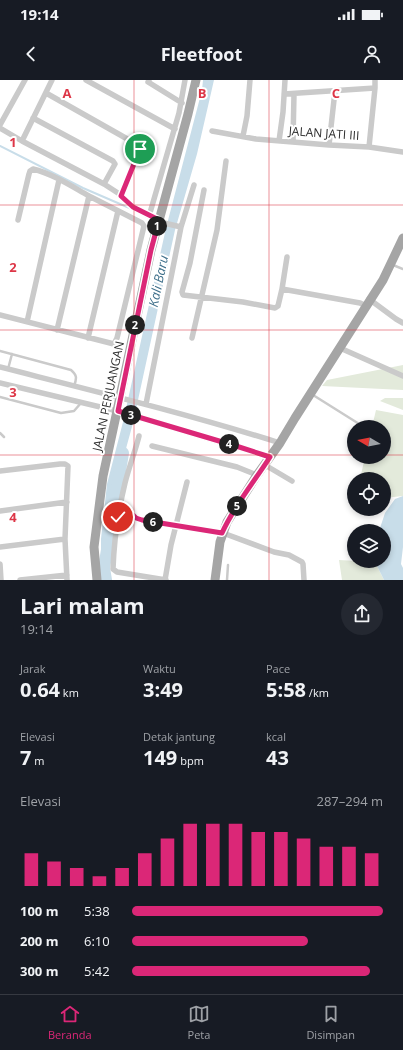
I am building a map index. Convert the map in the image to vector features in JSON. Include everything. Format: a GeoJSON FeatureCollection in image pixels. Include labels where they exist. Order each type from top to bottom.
{"type":"FeatureCollection","features":[{"type":"Feature","properties":{"kind":"main road","name":"JALAN PERJUANGAN"},"geometry":{"type":"LineString","coordinates":[[96,580],[94,547],[103,476],[123,399],[151,250],[162,222],[196,80]]}},
{"type":"Feature","properties":{"kind":"main road"},"geometry":{"type":"LineString","coordinates":[[215,580],[220,542],[227,522],[257,475],[280,443],[383,280],[403,238]]}},
{"type":"Feature","properties":{"kind":"street"},"geometry":{"type":"LineString","coordinates":[[25,80],[0,126],[22,141],[104,184],[133,207],[162,222],[180,227]]}},
{"type":"Feature","properties":{"kind":"street"},"geometry":{"type":"LineString","coordinates":[[22,141],[52,80]]}},
{"type":"Feature","properties":{"kind":"street"},"geometry":{"type":"LineString","coordinates":[[86,80],[175,129]]}},
{"type":"Feature","properties":{"kind":"street"},"geometry":{"type":"LineString","coordinates":[[150,216],[182,103],[185,80]]}},
{"type":"Feature","properties":{"kind":"street"},"geometry":{"type":"LineString","coordinates":[[243,136],[249,100],[250,80]]}},
{"type":"Feature","properties":{"kind":"street"},"geometry":{"type":"LineString","coordinates":[[279,141],[285,80]]}},
{"type":"Feature","properties":{"kind":"street","name":"JALAN JATI III"},"geometry":{"type":"LineString","coordinates":[[212,131],[279,141],[369,147],[375,80]]}},
{"type":"Feature","properties":{"kind":"street"},"geometry":{"type":"LineString","coordinates":[[147,81],[182,103]]}},
{"type":"Feature","properties":{"kind":"street"},"geometry":{"type":"LineString","coordinates":[[284,94],[375,88]]}},
{"type":"Feature","properties":{"kind":"street"},"geometry":{"type":"LineString","coordinates":[[329,145],[334,91]]}},
{"type":"Feature","properties":{"kind":"street"},"geometry":{"type":"LineString","coordinates":[[46,93],[138,145],[140,149],[121,196]]}},
{"type":"Feature","properties":{"kind":"street"},"geometry":{"type":"LineString","coordinates":[[293,141],[294,94]]}},
{"type":"Feature","properties":{"kind":"street"},"geometry":{"type":"LineString","coordinates":[[33,118],[113,161],[115,164],[104,184]]}},
{"type":"Feature","properties":{"kind":"street"},"geometry":{"type":"LineString","coordinates":[[369,147],[403,152]]}},
{"type":"Feature","properties":{"kind":"street"},"geometry":{"type":"LineString","coordinates":[[192,338],[216,230],[226,161]]}},
{"type":"Feature","properties":{"kind":"street"},"geometry":{"type":"LineString","coordinates":[[0,315],[114,344],[116,342],[144,226],[142,223],[59,180],[33,169],[30,171],[18,220]]}},
{"type":"Feature","properties":{"kind":"street"},"geometry":{"type":"LineString","coordinates":[[27,322],[59,180]]}},
{"type":"Feature","properties":{"kind":"street"},"geometry":{"type":"LineString","coordinates":[[143,404],[180,227],[194,185]]}},
{"type":"Feature","properties":{"kind":"street"},"geometry":{"type":"LineString","coordinates":[[204,190],[190,263],[182,292],[184,296],[277,307],[282,289],[287,256]]}},
{"type":"Feature","properties":{"kind":"street"},"geometry":{"type":"LineString","coordinates":[[57,330],[89,196]]}},
{"type":"Feature","properties":{"kind":"street"},"geometry":{"type":"LineString","coordinates":[[88,338],[118,211]]}},
{"type":"Feature","properties":{"kind":"street"},"geometry":{"type":"LineString","coordinates":[[282,289],[360,303],[368,303],[403,323]]}},
{"type":"Feature","properties":{"kind":"street"},"geometry":{"type":"LineString","coordinates":[[340,348],[403,376]]}},
{"type":"Feature","properties":{"kind":"street"},"geometry":{"type":"LineString","coordinates":[[0,367],[143,404],[280,443]]}},
{"type":"Feature","properties":{"kind":"street"},"geometry":{"type":"LineString","coordinates":[[0,384],[120,412],[270,457]]}},
{"type":"Feature","properties":{"kind":"street"},"geometry":{"type":"LineString","coordinates":[[139,436],[119,511],[114,547],[113,570],[117,572],[166,580],[176,525],[187,482]]}},
{"type":"Feature","properties":{"kind":"street"},"geometry":{"type":"LineString","coordinates":[[152,446],[236,467],[257,475]]}},
{"type":"Feature","properties":{"kind":"street"},"geometry":{"type":"LineString","coordinates":[[0,471],[60,464],[68,466],[65,539],[67,578],[20,580]]}},
{"type":"Feature","properties":{"kind":"street"},"geometry":{"type":"LineString","coordinates":[[264,465],[292,481]]}},
{"type":"Feature","properties":{"kind":"street"},"geometry":{"type":"LineString","coordinates":[[0,510],[67,502]]}},
{"type":"Feature","properties":{"kind":"street"},"geometry":{"type":"LineString","coordinates":[[119,511],[132,514],[136,518],[142,520],[222,533],[274,552],[289,555],[303,564],[304,580]]}},
{"type":"Feature","properties":{"kind":"street"},"geometry":{"type":"LineString","coordinates":[[0,547],[65,539]]}},
{"type":"Feature","properties":{"kind":"street"},"geometry":{"type":"LineString","coordinates":[[0,564],[1,580]]}},
{"type":"Feature","properties":{"kind":"lane"},"geometry":{"type":"LineString","coordinates":[[391,264],[403,270]]}},
{"type":"Feature","properties":{"kind":"lane"},"geometry":{"type":"LineString","coordinates":[[0,351],[71,370],[76,374],[77,378],[74,386]]}},
{"type":"Feature","properties":{"kind":"lane"},"geometry":{"type":"LineString","coordinates":[[8,370],[12,354]]}},
{"type":"Feature","properties":{"kind":"lane"},"geometry":{"type":"LineString","coordinates":[[311,394],[353,420]]}},
{"type":"Feature","properties":{"kind":"lane"},"geometry":{"type":"LineString","coordinates":[[0,397],[61,413],[74,411],[81,403]]}},
{"type":"Feature","properties":{"kind":"lane"},"geometry":{"type":"LineString","coordinates":[[0,433],[4,437]]}},
{"type":"Feature","properties":{"kind":"lane"},"geometry":{"type":"LineString","coordinates":[[227,580],[228,565]]}},
{"type":"Feature","properties":{"kind":"green space"},"geometry":{"type":"Polygon","coordinates":[[[403,365],[403,390],[322,386],[327,380],[403,365]]]}},
{"type":"Feature","properties":{"kind":"green space"},"geometry":{"type":"Polygon","coordinates":[[[385,398],[403,398],[403,410],[380,401],[385,398]]]}},
{"type":"Feature","properties":{"kind":"green space"},"geometry":{"type":"Polygon","coordinates":[[[376,410],[403,415],[403,496],[391,497],[391,472],[362,472],[363,464],[391,464],[391,420],[374,420],[376,410]]]}},
{"type":"Feature","properties":{"kind":"green space"},"geometry":{"type":"Polygon","coordinates":[[[339,560],[347,560],[347,568],[378,568],[384,580],[342,580],[339,560]]]}},
{"type":"Feature","properties":{"kind":"water"},"geometry":{"type":"Polygon","coordinates":[[[203,80],[214,80],[197,154],[175,230],[133,423],[116,485],[106,539],[104,568],[107,580],[102,580],[101,539],[107,484],[123,422],[166,228],[202,90],[203,80]]]}},
{"type":"Feature","properties":{"kind":"water"},"geometry":{"type":"Polygon","coordinates":[[[403,496],[403,547],[401,564],[403,568],[403,580],[384,580],[378,568],[391,568],[391,524],[381,524],[384,516],[391,516],[391,505],[395,499],[403,496]]]}},
{"type":"Feature","properties":{"kind":"waterway"},"geometry":{"type":"LineString","coordinates":[[0,146],[83,188],[134,210]]}},
{"type":"Feature","properties":{"kind":"waterway","name":"Kali Baru"},"geometry":{"type":"LineString","coordinates":[[106,580],[104,568],[123,453]]}},
{"type":"Feature","properties":{"kind":"route"},"geometry":{"type":"LineString","coordinates":[[118,517],[119,511],[132,514],[136,518],[142,520],[222,533],[235,508],[270,457],[118,411],[151,250],[159,220],[133,207],[121,196],[140,149]]}}]}
